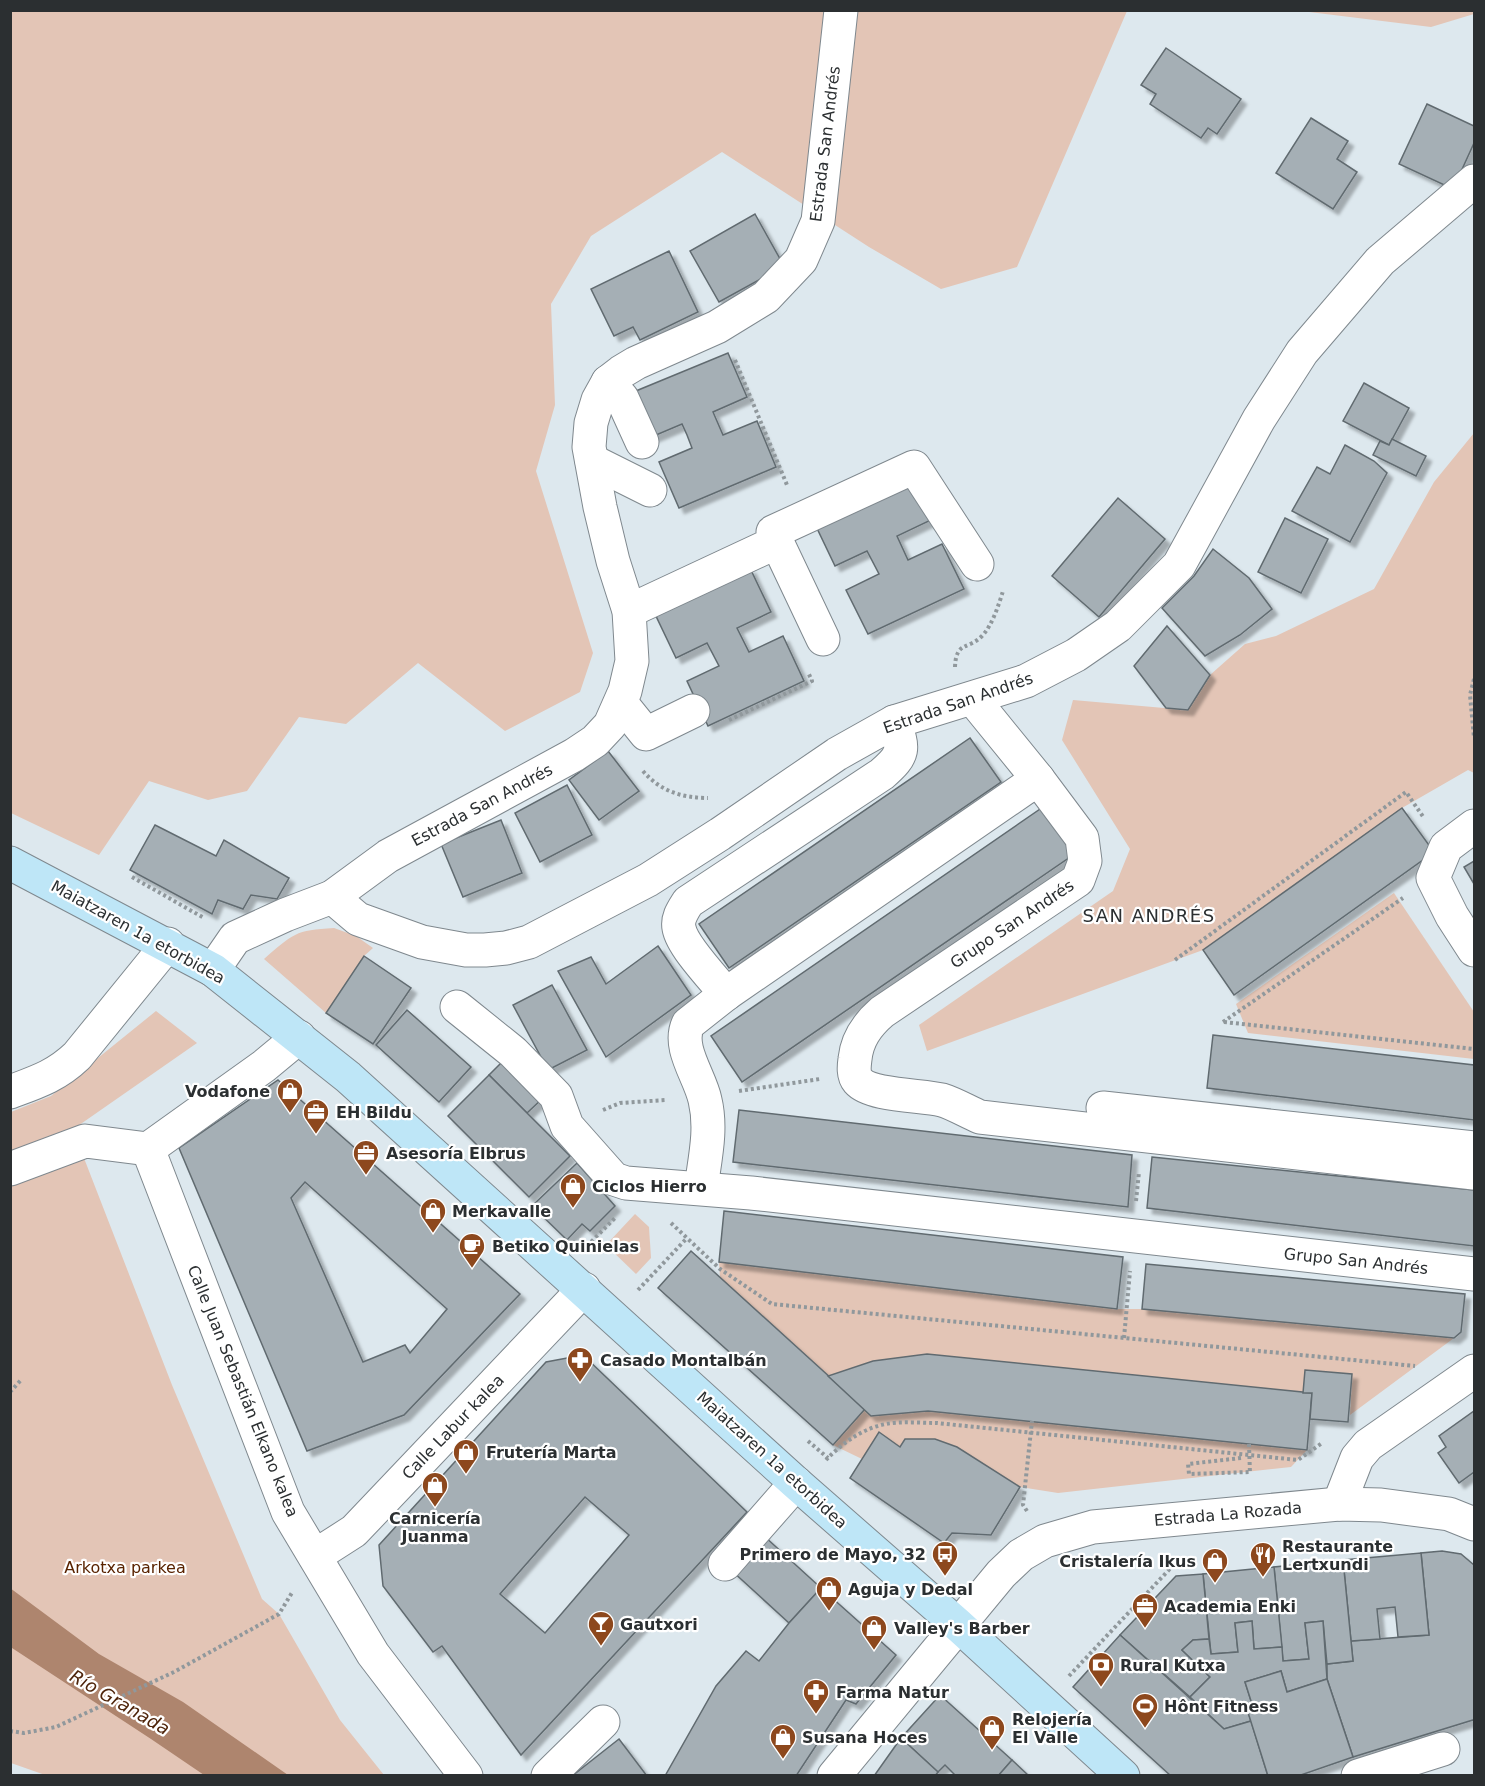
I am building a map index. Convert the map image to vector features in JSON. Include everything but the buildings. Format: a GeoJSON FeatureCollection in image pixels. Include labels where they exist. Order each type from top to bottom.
{"type":"FeatureCollection","features":[{"type":"Feature","properties":{"kind":"street","name":"Estrada San Andrés"},"geometry":{"type":"LineString","coordinates":[[608,382],[636,363],[717,327],[766,297],[801,260],[819,221],[841,10]]}},
{"type":"Feature","properties":{"kind":"street","name":"Estrada San Andrés"},"geometry":{"type":"LineString","coordinates":[[332,897],[358,919],[422,942],[466,950],[485,950],[529,942],[648,880],[837,754],[894,722],[1026,681],[1076,655],[1118,626],[1179,565],[1259,419],[1302,352],[1380,261],[1471,179]]}},
{"type":"Feature","properties":{"kind":"street"},"geometry":{"type":"LineString","coordinates":[[642,442],[622,398],[608,382],[598,400],[591,423],[589,441],[612,561],[629,610],[632,661],[616,714],[646,734],[693,711]]}},
{"type":"Feature","properties":{"kind":"street"},"geometry":{"type":"LineString","coordinates":[[592,460],[650,490]]}},
{"type":"Feature","properties":{"kind":"street"},"geometry":{"type":"LineString","coordinates":[[823,639],[773,532],[914,467],[977,564]]}},
{"type":"Feature","properties":{"kind":"street"},"geometry":{"type":"LineString","coordinates":[[629,610],[777,542]]}},
{"type":"Feature","properties":{"kind":"street","name":"Grupo San Andrés"},"geometry":{"type":"LineString","coordinates":[[973,699],[1038,778],[1083,838],[1085,861],[1078,880],[870,1022],[857,1044],[855,1073],[863,1085],[888,1093],[943,1101],[985,1096],[1474,1148]]}},
{"type":"Feature","properties":{"kind":"street","name":"Estrada San Andrés"},"geometry":{"type":"LineString","coordinates":[[213,970],[235,938],[332,897],[388,856],[574,755],[595,741],[616,714]]}},
{"type":"Feature","properties":{"kind":"street"},"geometry":{"type":"LineString","coordinates":[[726,994],[684,941],[678,927],[680,914],[688,902],[893,765],[902,750],[902,742],[894,722]]}},
{"type":"Feature","properties":{"kind":"street"},"geometry":{"type":"LineString","coordinates":[[701,1188],[709,1117],[705,1097],[686,1047],[685,1031],[693,1018],[1038,778]]}},
{"type":"Feature","properties":{"kind":"street"},"geometry":{"type":"LineString","coordinates":[[1474,826],[1446,847],[1433,878],[1452,916],[1474,950]]}},
{"type":"Feature","properties":{"kind":"street","name":"Maiatzaren 1a etorbidea"},"geometry":{"type":"LineString","coordinates":[[10,863],[25,876],[168,944],[213,970],[348,1077],[1123,1776]]}},
{"type":"Feature","properties":{"kind":"street"},"geometry":{"type":"LineString","coordinates":[[10,1092],[46,1079],[62,1070],[77,1056],[168,944]]}},
{"type":"Feature","properties":{"kind":"street","name":"Grupo San Andrés"},"geometry":{"type":"LineString","coordinates":[[457,1007],[513,1052],[556,1096],[567,1126],[614,1179],[645,1189],[701,1188],[1474,1274]]}},
{"type":"Feature","properties":{"kind":"street"},"geometry":{"type":"LineString","coordinates":[[10,1169],[85,1141],[148,1149],[264,1066],[299,1037]]}},
{"type":"Feature","properties":{"kind":"street","name":"Grupo San Andrés"},"geometry":{"type":"LineString","coordinates":[[943,1101],[980,1117],[1474,1173]]}},
{"type":"Feature","properties":{"kind":"street","name":"Calle Juan Sebastián Elkano kalea"},"geometry":{"type":"LineString","coordinates":[[148,1149],[288,1512],[373,1654],[466,1776]]}},
{"type":"Feature","properties":{"kind":"street","name":"Calle Labur kalea"},"geometry":{"type":"LineString","coordinates":[[315,1556],[354,1531],[574,1280]]}},
{"type":"Feature","properties":{"kind":"street"},"geometry":{"type":"LineString","coordinates":[[1340,1504],[1357,1458],[1368,1445],[1472,1379]]}},
{"type":"Feature","properties":{"kind":"street"},"geometry":{"type":"LineString","coordinates":[[725,1564],[798,1485]]}},
{"type":"Feature","properties":{"kind":"street","name":"Estrada La Rozada"},"geometry":{"type":"LineString","coordinates":[[834,1776],[957,1624],[1001,1574],[1021,1555],[1045,1541],[1094,1527],[1340,1504],[1381,1505],[1449,1514],[1474,1524]]}},
{"type":"Feature","properties":{"kind":"street"},"geometry":{"type":"LineString","coordinates":[[548,1776],[603,1722]]}},
{"type":"Feature","properties":{"kind":"street"},"geometry":{"type":"LineString","coordinates":[[1358,1776],[1443,1749]]}},
{"type":"Feature","properties":{"kind":"path"},"geometry":{"type":"LineString","coordinates":[[750,395],[791,495]]}},
{"type":"Feature","properties":{"kind":"path"},"geometry":{"type":"LineString","coordinates":[[973,699],[955,667],[956,655],[961,648],[984,635],[1002,594],[1005,569],[1003,564],[977,564]]}},
{"type":"Feature","properties":{"kind":"path"},"geometry":{"type":"LineString","coordinates":[[1474,679],[1470,695],[1474,738]]}},
{"type":"Feature","properties":{"kind":"path"},"geometry":{"type":"LineString","coordinates":[[693,711],[704,732],[812,681]]}},
{"type":"Feature","properties":{"kind":"path"},"geometry":{"type":"LineString","coordinates":[[616,714],[652,781],[666,790],[681,795],[715,797]]}},
{"type":"Feature","properties":{"kind":"path"},"geometry":{"type":"LineString","coordinates":[[1175,960],[1406,792],[1446,847]]}},
{"type":"Feature","properties":{"kind":"path"},"geometry":{"type":"LineString","coordinates":[[132,877],[198,914]]}},
{"type":"Feature","properties":{"kind":"path"},"geometry":{"type":"LineString","coordinates":[[1433,878],[1223,1022],[1474,1050]]}},
{"type":"Feature","properties":{"kind":"path"},"geometry":{"type":"LineString","coordinates":[[620,1103],[671,1099]]}},
{"type":"Feature","properties":{"kind":"path"},"geometry":{"type":"LineString","coordinates":[[574,1280],[645,1189],[687,1238],[720,1269],[772,1304],[1416,1366]]}},
{"type":"Feature","properties":{"kind":"path"},"geometry":{"type":"LineString","coordinates":[[638,1291],[687,1238]]}},
{"type":"Feature","properties":{"kind":"path"},"geometry":{"type":"LineString","coordinates":[[1124,1338],[1127,1307]]}},
{"type":"Feature","properties":{"kind":"path"},"geometry":{"type":"LineString","coordinates":[[10,1392],[22,1379]]}},
{"type":"Feature","properties":{"kind":"path"},"geometry":{"type":"LineString","coordinates":[[1025,1487],[1032,1420]]}},
{"type":"Feature","properties":{"kind":"path"},"geometry":{"type":"LineString","coordinates":[[798,1485],[836,1450],[866,1431],[886,1424],[937,1423],[1250,1457],[1298,1460],[1326,1440]]}},
{"type":"Feature","properties":{"kind":"path"},"geometry":{"type":"LineString","coordinates":[[1249,1444],[1250,1457],[1250,1472],[1189,1474],[1188,1464],[1250,1457]]}},
{"type":"Feature","properties":{"kind":"path"},"geometry":{"type":"LineString","coordinates":[[1044,1703],[1220,1514]]}},
{"type":"Feature","properties":{"kind":"path"},"geometry":{"type":"LineString","coordinates":[[10,1731],[24,1733],[56,1727],[174,1672],[279,1614],[315,1556]]}},
{"type":"Feature","properties":{"kind":"green space"},"geometry":{"type":"Polygon","coordinates":[[[1474,10],[1474,14],[1431,27],[1301,11],[1474,10]]]}},
{"type":"Feature","properties":{"kind":"green space"},"geometry":{"type":"Polygon","coordinates":[[[11,11],[1127,11],[1017,267],[941,289],[869,247],[722,152],[591,236],[551,304],[555,405],[536,471],[593,653],[580,692],[505,731],[418,663],[346,724],[299,717],[247,791],[208,800],[149,781],[99,855],[11,813],[11,11]]]}},
{"type":"Feature","properties":{"kind":"green space"},"geometry":{"type":"Polygon","coordinates":[[[1474,433],[1474,773],[1468,770],[1402,808],[1203,950],[927,1051],[919,1025],[1113,891],[1130,849],[1062,740],[1073,700],[1187,710],[1210,675],[1245,644],[1276,636],[1374,589],[1434,482],[1474,433]]]}},
{"type":"Feature","properties":{"kind":"green space"},"geometry":{"type":"Polygon","coordinates":[[[1394,893],[1474,1012],[1474,1059],[1248,1033],[1236,1004],[1394,893]]]}},
{"type":"Feature","properties":{"kind":"green space"},"geometry":{"type":"Polygon","coordinates":[[[334,928],[356,936],[373,948],[364,956],[326,1013],[264,959],[295,935],[311,930],[334,928]]]}},
{"type":"Feature","properties":{"kind":"green space"},"geometry":{"type":"Polygon","coordinates":[[[156,1011],[197,1043],[62,1137],[11,1156],[11,1112],[51,1096],[156,1011]]]}},
{"type":"Feature","properties":{"kind":"green space","name":"Arkotxa parkea"},"geometry":{"type":"Polygon","coordinates":[[[82,1153],[172,1385],[262,1599],[279,1614],[340,1720],[384,1775],[48,1776],[11,1763],[11,1181],[82,1153]]]}},
{"type":"Feature","properties":{"kind":"green space"},"geometry":{"type":"Polygon","coordinates":[[[635,1214],[649,1227],[651,1258],[636,1274],[606,1245],[635,1214]]]}},
{"type":"Feature","properties":{"kind":"green space"},"geometry":{"type":"Polygon","coordinates":[[[719,1262],[1117,1309],[1142,1309],[1454,1338],[1350,1415],[1352,1374],[1306,1370],[1303,1393],[927,1354],[873,1361],[828,1376],[720,1278],[719,1262]]]}},
{"type":"Feature","properties":{"kind":"green space"},"geometry":{"type":"Polygon","coordinates":[[[865,1409],[872,1416],[928,1411],[1307,1450],[1291,1467],[1058,1493],[1020,1487],[957,1447],[935,1439],[900,1447],[879,1432],[862,1459],[833,1445],[865,1409]]]}},
{"type":"Feature","properties":{"kind":"water","name":"Río Granada"},"geometry":{"type":"Polygon","coordinates":[[[10,1588],[99,1654],[183,1702],[288,1775],[204,1775],[12,1648],[10,1588]]]}},
{"type":"Feature","properties":{"kind":"place","name":"Vodafone"},"geometry":{"type":"Point","coordinates":[290,1114]}},
{"type":"Feature","properties":{"kind":"place","name":"EH Bildu"},"geometry":{"type":"Point","coordinates":[316,1135]}},
{"type":"Feature","properties":{"kind":"place","name":"Asesoría Elbrus"},"geometry":{"type":"Point","coordinates":[366,1176]}},
{"type":"Feature","properties":{"kind":"place","name":"Ciclos Hierro"},"geometry":{"type":"Point","coordinates":[573,1209]}},
{"type":"Feature","properties":{"kind":"place","name":"Merkavalle"},"geometry":{"type":"Point","coordinates":[433,1234]}},
{"type":"Feature","properties":{"kind":"place","name":"Betiko Quinielas"},"geometry":{"type":"Point","coordinates":[472,1269]}},
{"type":"Feature","properties":{"kind":"place","name":"Casado Montalbán"},"geometry":{"type":"Point","coordinates":[580,1383]}},
{"type":"Feature","properties":{"kind":"place","name":"Frutería Marta"},"geometry":{"type":"Point","coordinates":[466,1475]}},
{"type":"Feature","properties":{"kind":"place","name":"Carnicería Juanma"},"geometry":{"type":"Point","coordinates":[435,1508]}},
{"type":"Feature","properties":{"kind":"place","name":"Primero de Mayo, 32"},"geometry":{"type":"Point","coordinates":[945,1577]}},
{"type":"Feature","properties":{"kind":"place","name":"Restaurante Lertxundi"},"geometry":{"type":"Point","coordinates":[1263,1578]}},
{"type":"Feature","properties":{"kind":"place","name":"Cristalería Ikus"},"geometry":{"type":"Point","coordinates":[1215,1584]}},
{"type":"Feature","properties":{"kind":"place","name":"Aguja y Dedal"},"geometry":{"type":"Point","coordinates":[829,1612]}},
{"type":"Feature","properties":{"kind":"place","name":"Academia Enki"},"geometry":{"type":"Point","coordinates":[1145,1629]}},
{"type":"Feature","properties":{"kind":"place","name":"Gautxori"},"geometry":{"type":"Point","coordinates":[601,1647]}},
{"type":"Feature","properties":{"kind":"place","name":"Valley's Barber"},"geometry":{"type":"Point","coordinates":[874,1651]}},
{"type":"Feature","properties":{"kind":"place","name":"Rural Kutxa"},"geometry":{"type":"Point","coordinates":[1101,1688]}},
{"type":"Feature","properties":{"kind":"place","name":"Farma Natur"},"geometry":{"type":"Point","coordinates":[816,1715]}},
{"type":"Feature","properties":{"kind":"place","name":"Hônt Fitness"},"geometry":{"type":"Point","coordinates":[1145,1729]}},
{"type":"Feature","properties":{"kind":"place","name":"Relojería El Valle"},"geometry":{"type":"Point","coordinates":[992,1751]}},
{"type":"Feature","properties":{"kind":"place","name":"Susana Hoces"},"geometry":{"type":"Point","coordinates":[783,1760]}},
{"type":"Feature","properties":{"kind":"district","name":"SAN ANDRÉS"},"geometry":{"type":"Point","coordinates":[1149,915]}}]}
